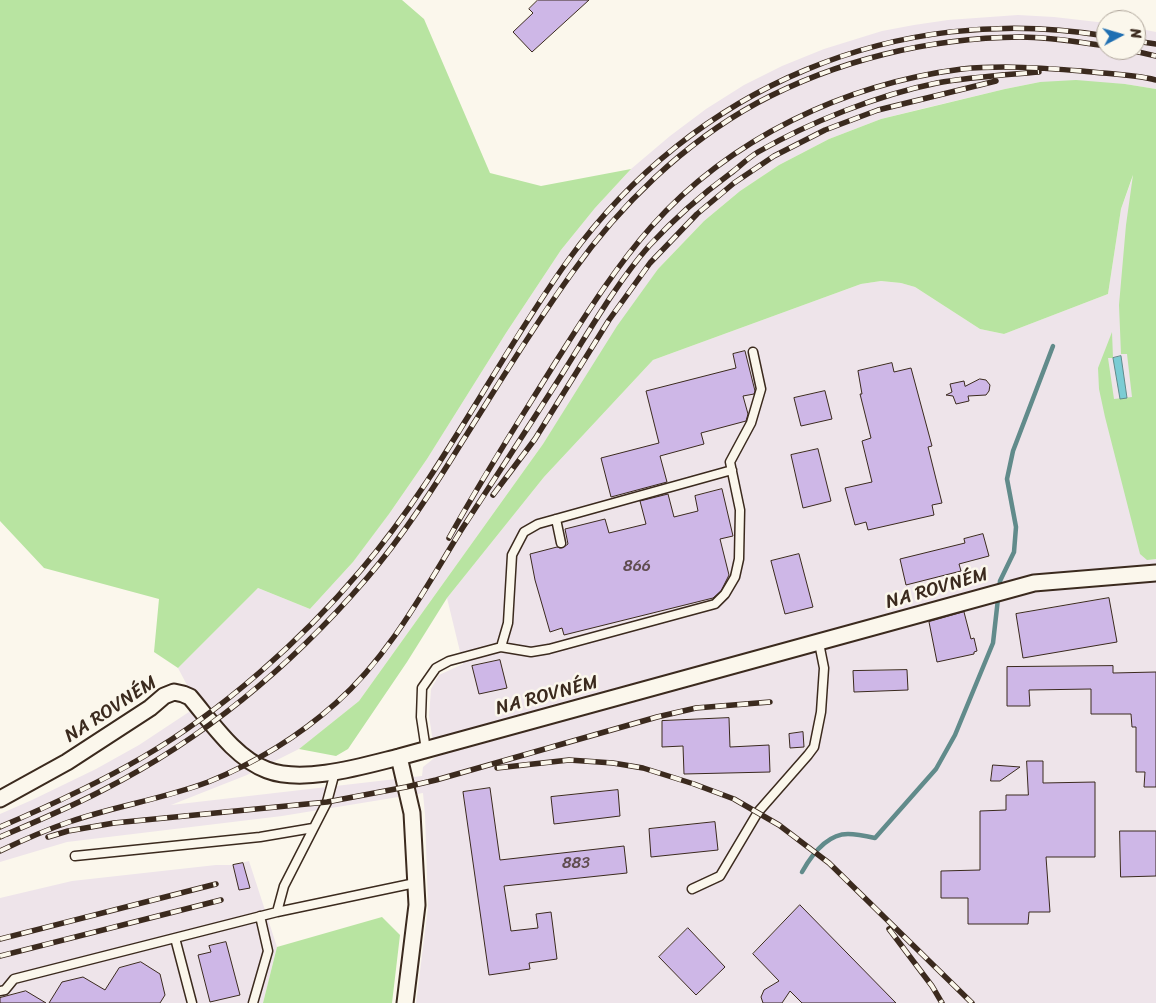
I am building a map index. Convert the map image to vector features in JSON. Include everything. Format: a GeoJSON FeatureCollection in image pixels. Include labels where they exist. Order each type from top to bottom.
{"type":"FeatureCollection","features":[{"type":"Feature","properties":{"kind":"street","name":"NA ROVNÉM"},"geometry":{"type":"LineString","coordinates":[[0,799],[67,762],[150,708],[164,696],[174,692],[190,698],[230,743],[252,762],[268,771],[287,774],[335,772],[399,758],[1034,583],[1156,573]]}},
{"type":"Feature","properties":{"kind":"street"},"geometry":{"type":"LineString","coordinates":[[399,758],[412,813],[417,905],[406,1003]]}},
{"type":"Feature","properties":{"kind":"lane"},"geometry":{"type":"LineString","coordinates":[[426,750],[421,718],[422,688],[436,668],[449,661],[501,647],[530,652],[549,649],[715,604],[725,594],[735,577],[739,558],[740,510],[730,462],[751,423],[761,389],[753,352]]}},
{"type":"Feature","properties":{"kind":"lane"},"geometry":{"type":"LineString","coordinates":[[501,647],[508,623],[512,555],[524,532],[538,524],[732,470]]}},
{"type":"Feature","properties":{"kind":"lane"},"geometry":{"type":"LineString","coordinates":[[556,519],[561,544]]}},
{"type":"Feature","properties":{"kind":"lane"},"geometry":{"type":"LineString","coordinates":[[692,889],[720,876],[758,812],[814,747],[821,712],[824,668],[819,643]]}},
{"type":"Feature","properties":{"kind":"lane"},"geometry":{"type":"LineString","coordinates":[[277,912],[284,886],[312,828],[327,802],[335,772]]}},
{"type":"Feature","properties":{"kind":"lane"},"geometry":{"type":"LineString","coordinates":[[75,856],[260,837],[312,828]]}},
{"type":"Feature","properties":{"kind":"lane"},"geometry":{"type":"LineString","coordinates":[[0,991],[5,990],[14,979],[260,916],[416,883]]}},
{"type":"Feature","properties":{"kind":"lane"},"geometry":{"type":"LineString","coordinates":[[253,1003],[268,951],[260,916]]}},
{"type":"Feature","properties":{"kind":"lane"},"geometry":{"type":"LineString","coordinates":[[175,938],[192,1003]]}},
{"type":"Feature","properties":{"kind":"shaded area"},"geometry":{"type":"Polygon","coordinates":[[[1018,15],[1096,22],[1096,60],[1146,60],[1146,30],[1156,32],[1156,89],[1125,84],[1040,82],[921,109],[881,119],[829,139],[779,165],[740,191],[704,221],[658,269],[543,444],[359,701],[299,749],[247,775],[171,805],[422,776],[423,767],[438,755],[432,736],[429,716],[431,689],[439,675],[463,664],[447,598],[544,477],[653,360],[861,284],[881,281],[901,283],[915,287],[980,329],[1004,334],[1108,294],[1121,209],[1142,152],[1156,154],[1156,1003],[416,1003],[428,907],[423,793],[282,816],[67,842],[0,862],[0,814],[96,769],[139,745],[198,706],[178,668],[258,588],[310,609],[353,562],[427,459],[506,333],[561,250],[595,208],[631,169],[706,109],[744,85],[782,66],[824,49],[882,31],[948,20],[1018,15]]]}},
{"type":"Feature","properties":{"kind":"shaded area"},"geometry":{"type":"Polygon","coordinates":[[[249,861],[277,947],[263,1003],[0,1003],[0,898],[72,881],[216,865],[233,865],[249,861]]]}},
{"type":"Feature","properties":{"kind":"green space"},"geometry":{"type":"Polygon","coordinates":[[[0,0],[402,0],[424,19],[490,173],[541,186],[631,169],[595,208],[561,250],[506,333],[427,459],[353,562],[310,609],[258,588],[178,668],[154,652],[159,599],[44,568],[0,521],[0,0]]]}},
{"type":"Feature","properties":{"kind":"green space"},"geometry":{"type":"Polygon","coordinates":[[[1076,80],[1125,84],[1156,89],[1156,559],[1147,560],[1140,554],[1099,389],[1098,368],[1112,332],[1113,358],[1108,358],[1114,399],[1132,397],[1127,354],[1121,354],[1119,305],[1126,225],[1133,175],[1121,209],[1108,294],[1004,334],[980,329],[915,287],[901,283],[881,281],[861,284],[653,360],[544,477],[447,598],[407,662],[348,749],[336,756],[299,749],[359,701],[543,444],[617,326],[658,269],[704,221],[740,191],[779,165],[829,139],[881,119],[1040,82],[1076,80]]]}},
{"type":"Feature","properties":{"kind":"green space"},"geometry":{"type":"Polygon","coordinates":[[[382,917],[400,935],[392,1003],[263,1003],[277,947],[382,917]]]}},
{"type":"Feature","properties":{"kind":"water"},"geometry":{"type":"Polygon","coordinates":[[[1121,356],[1127,398],[1120,399],[1113,358],[1121,356]]]}},
{"type":"Feature","properties":{"kind":"building"},"geometry":{"type":"Polygon","coordinates":[[[538,0],[589,0],[532,52],[513,32],[533,13],[529,9],[538,0]]]}},
{"type":"Feature","properties":{"kind":"building"},"geometry":{"type":"Polygon","coordinates":[[[745,351],[755,391],[754,394],[743,396],[748,414],[746,421],[701,433],[704,444],[660,456],[667,482],[611,497],[601,458],[659,443],[646,391],[736,368],[733,354],[745,351]]]}},
{"type":"Feature","properties":{"kind":"building"},"geometry":{"type":"Polygon","coordinates":[[[892,363],[894,372],[911,368],[932,446],[928,447],[942,503],[932,505],[934,515],[868,530],[866,522],[855,525],[845,488],[872,482],[862,441],[871,438],[860,394],[862,394],[858,371],[892,363]]]}},
{"type":"Feature","properties":{"kind":"building"},"geometry":{"type":"Polygon","coordinates":[[[980,379],[986,380],[990,385],[986,395],[968,396],[969,401],[956,404],[953,396],[946,395],[952,392],[950,384],[964,381],[965,386],[980,379]]]}},
{"type":"Feature","properties":{"kind":"building"},"geometry":{"type":"Polygon","coordinates":[[[825,391],[832,419],[801,426],[794,398],[825,391]]]}},
{"type":"Feature","properties":{"kind":"building"},"geometry":{"type":"Polygon","coordinates":[[[818,449],[831,501],[803,508],[791,455],[818,449]]]}},
{"type":"Feature","properties":{"kind":"building"},"geometry":{"type":"Polygon","coordinates":[[[722,489],[733,536],[720,539],[729,575],[721,591],[713,598],[564,635],[562,628],[550,632],[535,580],[530,554],[564,547],[568,544],[565,529],[605,519],[609,533],[646,524],[640,501],[668,494],[674,517],[698,511],[695,496],[722,489]]]}},
{"type":"Feature","properties":{"kind":"building"},"geometry":{"type":"Polygon","coordinates":[[[983,534],[989,556],[959,564],[961,571],[906,585],[900,559],[965,543],[964,539],[983,534]]]}},
{"type":"Feature","properties":{"kind":"building"},"geometry":{"type":"Polygon","coordinates":[[[799,554],[813,607],[785,614],[771,561],[799,554]]]}},
{"type":"Feature","properties":{"kind":"building"},"geometry":{"type":"Polygon","coordinates":[[[1109,598],[1117,642],[1023,658],[1016,614],[1109,598]]]}},
{"type":"Feature","properties":{"kind":"building"},"geometry":{"type":"Polygon","coordinates":[[[964,612],[971,639],[974,638],[977,651],[974,654],[937,662],[929,622],[964,612]]]}},
{"type":"Feature","properties":{"kind":"building"},"geometry":{"type":"Polygon","coordinates":[[[500,660],[507,688],[479,694],[472,666],[500,660]]]}},
{"type":"Feature","properties":{"kind":"building"},"geometry":{"type":"Polygon","coordinates":[[[1113,666],[1113,673],[1156,672],[1156,787],[1144,787],[1145,772],[1136,772],[1136,727],[1132,727],[1131,714],[1091,714],[1091,689],[1029,690],[1030,706],[1007,706],[1007,667],[1113,666]]]}},
{"type":"Feature","properties":{"kind":"building"},"geometry":{"type":"Polygon","coordinates":[[[907,670],[908,690],[854,692],[853,671],[907,670]]]}},
{"type":"Feature","properties":{"kind":"building"},"geometry":{"type":"Polygon","coordinates":[[[729,718],[730,747],[769,745],[770,772],[684,774],[683,746],[662,747],[662,721],[729,718]]]}},
{"type":"Feature","properties":{"kind":"building"},"geometry":{"type":"Polygon","coordinates":[[[803,732],[804,747],[790,748],[789,734],[803,732]]]}},
{"type":"Feature","properties":{"kind":"building"},"geometry":{"type":"Polygon","coordinates":[[[1027,761],[1043,761],[1043,783],[1095,782],[1095,857],[1046,857],[1050,912],[1029,912],[1028,924],[968,924],[968,898],[941,898],[941,871],[980,870],[980,811],[1006,810],[1006,795],[1028,795],[1027,761]]]}},
{"type":"Feature","properties":{"kind":"building"},"geometry":{"type":"Polygon","coordinates":[[[993,765],[1020,767],[1000,781],[991,781],[993,765]]]}},
{"type":"Feature","properties":{"kind":"building"},"geometry":{"type":"Polygon","coordinates":[[[490,788],[500,860],[624,846],[627,873],[504,886],[511,931],[538,928],[536,914],[551,912],[557,959],[529,963],[530,969],[489,975],[463,792],[490,788]]]}},
{"type":"Feature","properties":{"kind":"building"},"geometry":{"type":"Polygon","coordinates":[[[618,790],[620,816],[554,824],[551,797],[618,790]]]}},
{"type":"Feature","properties":{"kind":"building"},"geometry":{"type":"Polygon","coordinates":[[[715,822],[718,850],[651,857],[649,829],[715,822]]]}},
{"type":"Feature","properties":{"kind":"building"},"geometry":{"type":"Polygon","coordinates":[[[1120,831],[1156,831],[1156,876],[1121,877],[1120,831]]]}},
{"type":"Feature","properties":{"kind":"building"},"geometry":{"type":"Polygon","coordinates":[[[243,863],[250,888],[239,890],[233,865],[243,863]]]}},
{"type":"Feature","properties":{"kind":"building"},"geometry":{"type":"Polygon","coordinates":[[[800,905],[896,1003],[802,1003],[790,991],[782,1003],[763,1003],[761,997],[764,990],[779,981],[753,954],[800,905]]]}},
{"type":"Feature","properties":{"kind":"building"},"geometry":{"type":"Polygon","coordinates":[[[688,928],[725,967],[696,995],[659,957],[688,928]]]}},
{"type":"Feature","properties":{"kind":"building"},"geometry":{"type":"Polygon","coordinates":[[[226,942],[240,995],[210,1002],[198,955],[211,952],[209,946],[226,942]]]}},
{"type":"Feature","properties":{"kind":"building"},"geometry":{"type":"Polygon","coordinates":[[[141,962],[160,974],[165,995],[160,1003],[49,1003],[62,982],[83,977],[105,990],[119,968],[141,962]]]}},
{"type":"Feature","properties":{"kind":"building"},"geometry":{"type":"Polygon","coordinates":[[[26,991],[46,1003],[0,1003],[0,998],[26,991]]]}},
{"type":"Feature","properties":{"kind":"waterway"},"geometry":{"type":"LineString","coordinates":[[802,872],[820,847],[833,838],[848,834],[875,838],[936,769],[955,735],[993,643],[1000,581],[1014,552],[1016,527],[1007,479],[1013,451],[1053,346]]}},
{"type":"Feature","properties":{"kind":"railway"},"geometry":{"type":"LineString","coordinates":[[0,827],[55,803],[126,767],[173,739],[260,672],[313,622],[361,570],[417,496],[542,297],[569,259],[619,199],[676,147],[738,104],[806,70],[877,46],[951,32],[1028,28],[1096,35]]}},
{"type":"Feature","properties":{"kind":"railway"},"geometry":{"type":"LineString","coordinates":[[0,837],[92,796],[142,769],[213,722],[278,669],[309,640],[367,578],[405,529],[530,335],[591,248],[632,200],[679,156],[704,137],[757,103],[788,88],[851,63],[884,54],[918,47],[986,38],[1031,37],[1096,45]]}},
{"type":"Feature","properties":{"kind":"railway"},"geometry":{"type":"LineString","coordinates":[[1146,42],[1156,44]]}},
{"type":"Feature","properties":{"kind":"railway"},"geometry":{"type":"LineString","coordinates":[[1146,54],[1156,56]]}},
{"type":"Feature","properties":{"kind":"railway"},"geometry":{"type":"LineString","coordinates":[[449,538],[555,363],[600,293],[637,243],[682,195],[716,167],[753,142],[792,120],[833,102],[918,76],[962,69],[992,67],[1037,68],[1129,75],[1156,80]]}},
{"type":"Feature","properties":{"kind":"railway"},"geometry":{"type":"LineString","coordinates":[[0,851],[34,835],[69,822],[174,793],[225,775],[259,758],[291,738],[336,703],[373,665],[404,622],[604,307],[637,261],[658,236],[688,208],[751,157],[778,141],[822,120],[891,95],[949,81],[1039,72]]}},
{"type":"Feature","properties":{"kind":"railway"},"geometry":{"type":"LineString","coordinates":[[493,495],[535,439],[609,320],[650,263],[697,214],[734,183],[774,156],[825,130],[878,110],[996,81]]}},
{"type":"Feature","properties":{"kind":"railway"},"geometry":{"type":"LineString","coordinates":[[48,837],[68,831],[114,823],[327,802],[436,780],[657,717],[696,708],[770,702]]}},
{"type":"Feature","properties":{"kind":"railway"},"geometry":{"type":"LineString","coordinates":[[497,768],[569,760],[613,763],[643,768],[734,799],[779,825],[829,863],[972,1003]]}},
{"type":"Feature","properties":{"kind":"railway"},"geometry":{"type":"LineString","coordinates":[[0,939],[216,884]]}},
{"type":"Feature","properties":{"kind":"railway"},"geometry":{"type":"LineString","coordinates":[[0,956],[221,900]]}},
{"type":"Feature","properties":{"kind":"railway"},"geometry":{"type":"LineString","coordinates":[[889,929],[932,986],[942,1003]]}}]}
